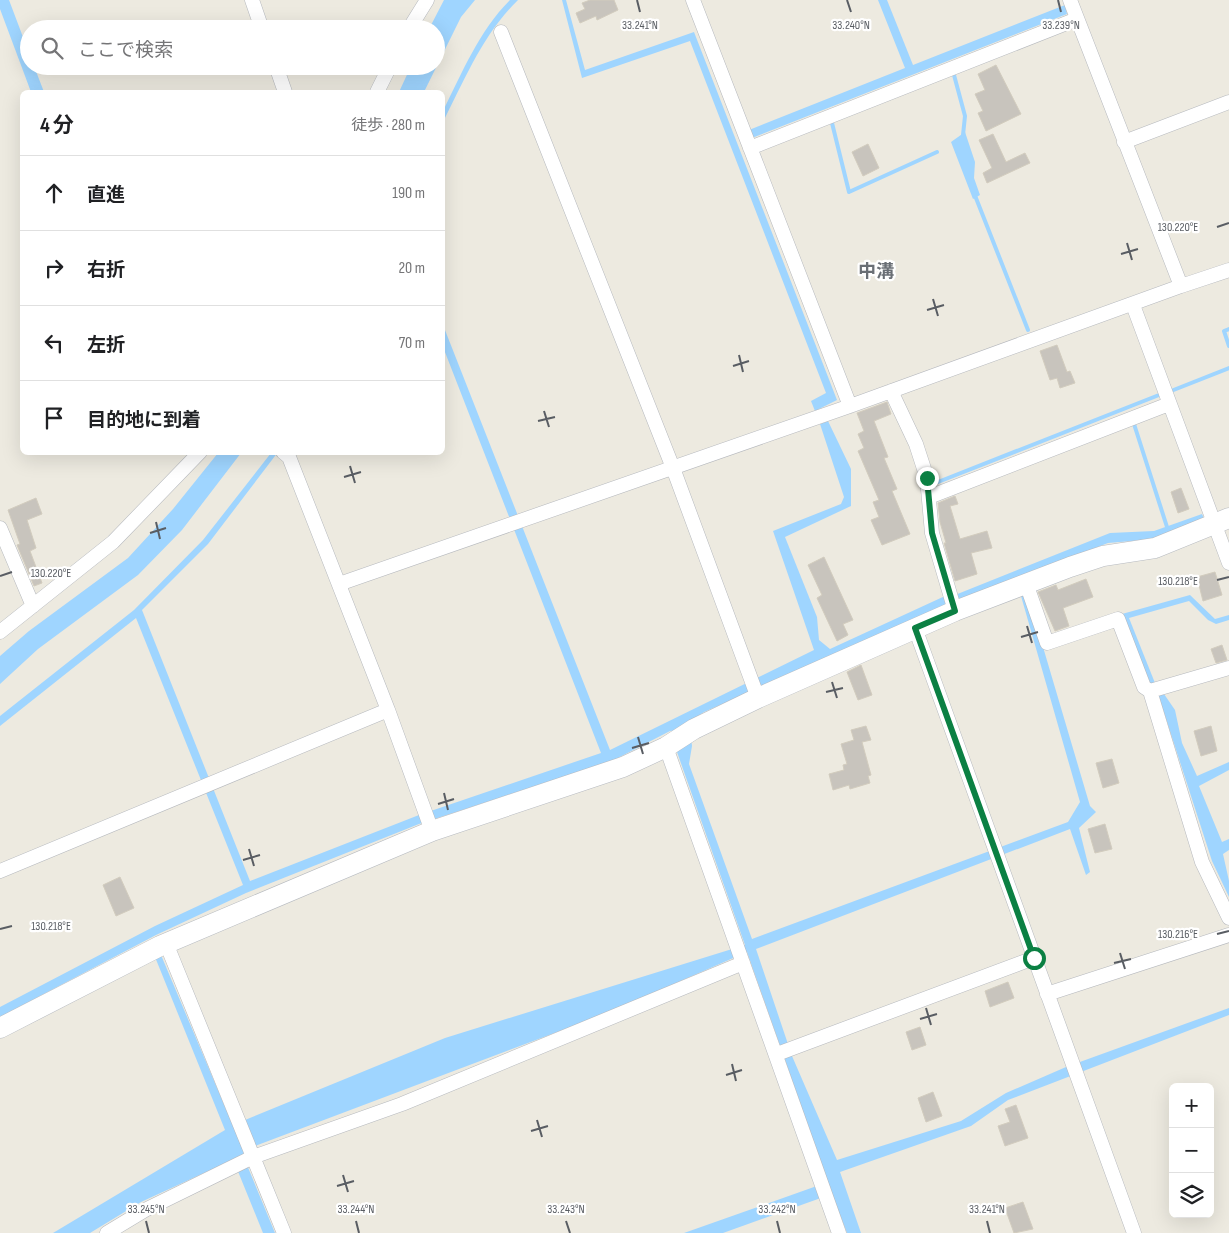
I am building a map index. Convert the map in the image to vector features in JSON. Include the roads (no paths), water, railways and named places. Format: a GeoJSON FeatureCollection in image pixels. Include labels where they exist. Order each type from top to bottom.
{"type":"FeatureCollection","features":[{"type":"Feature","properties":{"kind":"street"},"geometry":{"type":"LineString","coordinates":[[252,0],[259,20]]}},
{"type":"Feature","properties":{"kind":"street"},"geometry":{"type":"LineString","coordinates":[[414,20],[426,0]]}},
{"type":"Feature","properties":{"kind":"street"},"geometry":{"type":"LineString","coordinates":[[693,0],[850,406]]}},
{"type":"Feature","properties":{"kind":"street"},"geometry":{"type":"LineString","coordinates":[[1070,0],[1181,286]]}},
{"type":"Feature","properties":{"kind":"street"},"geometry":{"type":"LineString","coordinates":[[750,148],[1077,19]]}},
{"type":"Feature","properties":{"kind":"street"},"geometry":{"type":"LineString","coordinates":[[501,32],[673,468],[758,698]]}},
{"type":"Feature","properties":{"kind":"street"},"geometry":{"type":"LineString","coordinates":[[279,75],[284,90]]}},
{"type":"Feature","properties":{"kind":"street"},"geometry":{"type":"LineString","coordinates":[[378,90],[386,75]]}},
{"type":"Feature","properties":{"kind":"street"},"geometry":{"type":"LineString","coordinates":[[1124,142],[1229,102]]}},
{"type":"Feature","properties":{"kind":"street"},"geometry":{"type":"LineString","coordinates":[[339,584],[850,406],[1229,270]]}},
{"type":"Feature","properties":{"kind":"street"},"geometry":{"type":"LineString","coordinates":[[1133,305],[1168,404],[1222,522],[1229,563]]}},
{"type":"Feature","properties":{"kind":"street"},"geometry":{"type":"LineString","coordinates":[[891,391],[916,444],[927,478],[932,533],[955,611]]}},
{"type":"Feature","properties":{"kind":"street"},"geometry":{"type":"LineString","coordinates":[[929,497],[1168,404]]}},
{"type":"Feature","properties":{"kind":"street"},"geometry":{"type":"LineString","coordinates":[[0,632],[113,542],[197,455]]}},
{"type":"Feature","properties":{"kind":"street"},"geometry":{"type":"LineString","coordinates":[[286,455],[388,710],[425,807],[432,831]]}},
{"type":"Feature","properties":{"kind":"street"},"geometry":{"type":"LineString","coordinates":[[0,1028],[166,943],[432,831],[623,767],[758,698],[955,611],[1026,583],[1103,556],[1155,548],[1222,522]]}},
{"type":"Feature","properties":{"kind":"street"},"geometry":{"type":"LineString","coordinates":[[0,528],[33,606]]}},
{"type":"Feature","properties":{"kind":"street"},"geometry":{"type":"LineString","coordinates":[[1026,583],[1047,644],[1118,619],[1144,687],[1150,691],[1202,862],[1229,918]]}},
{"type":"Feature","properties":{"kind":"street"},"geometry":{"type":"LineString","coordinates":[[915,628],[1134,1233]]}},
{"type":"Feature","properties":{"kind":"street"},"geometry":{"type":"LineString","coordinates":[[1150,691],[1229,668]]}},
{"type":"Feature","properties":{"kind":"street"},"geometry":{"type":"LineString","coordinates":[[0,871],[388,710]]}},
{"type":"Feature","properties":{"kind":"street"},"geometry":{"type":"LineString","coordinates":[[679,738],[740,955],[777,1054],[839,1233]]}},
{"type":"Feature","properties":{"kind":"street"},"geometry":{"type":"LineString","coordinates":[[1047,994],[1229,935]]}},
{"type":"Feature","properties":{"kind":"street"},"geometry":{"type":"LineString","coordinates":[[166,943],[284,1233]]}},
{"type":"Feature","properties":{"kind":"street"},"geometry":{"type":"LineString","coordinates":[[107,1233],[145,1210],[251,1153],[402,1104],[740,955]]}},
{"type":"Feature","properties":{"kind":"street"},"geometry":{"type":"LineString","coordinates":[[777,1054],[1034,958]]}},
{"type":"Feature","properties":{"kind":"water"},"geometry":{"type":"Polygon","coordinates":[[[0,0],[9,0],[20,29],[20,63],[0,9],[0,0]]]}},
{"type":"Feature","properties":{"kind":"water"},"geometry":{"type":"Polygon","coordinates":[[[444,0],[475,0],[461,17],[445,49],[445,20],[434,20],[444,0]]]}},
{"type":"Feature","properties":{"kind":"water"},"geometry":{"type":"Polygon","coordinates":[[[510,0],[518,0],[485,42],[445,118],[445,107],[472,53],[499,12],[510,0]]]}},
{"type":"Feature","properties":{"kind":"water"},"geometry":{"type":"Polygon","coordinates":[[[562,0],[566,0],[585,70],[694,32],[837,400],[815,411],[811,401],[826,393],[690,41],[582,78],[562,0]]]}},
{"type":"Feature","properties":{"kind":"water"},"geometry":{"type":"Polygon","coordinates":[[[878,0],[887,0],[913,65],[1065,5],[1067,14],[752,138],[749,130],[905,68],[878,0]]]}},
{"type":"Feature","properties":{"kind":"water"},"geometry":{"type":"Polygon","coordinates":[[[25,75],[37,75],[43,90],[30,90],[25,75]]]}},
{"type":"Feature","properties":{"kind":"water"},"geometry":{"type":"Polygon","coordinates":[[[407,75],[432,75],[425,90],[400,90],[407,75]]]}},
{"type":"Feature","properties":{"kind":"water"},"geometry":{"type":"Polygon","coordinates":[[[965,132],[975,162],[974,178],[980,195],[973,199],[951,142],[965,132]]]}},
{"type":"Feature","properties":{"kind":"water"},"geometry":{"type":"Polygon","coordinates":[[[445,330],[610,750],[814,650],[773,531],[841,504],[844,497],[820,424],[828,421],[851,469],[851,506],[785,537],[817,617],[819,640],[830,649],[945,596],[947,602],[945,607],[704,712],[689,722],[692,746],[689,764],[752,939],[1068,822],[1080,802],[1021,596],[1025,595],[1043,647],[1090,806],[1096,812],[1079,828],[1090,872],[1086,875],[1070,829],[756,949],[792,1056],[837,1160],[961,1121],[1006,1093],[1066,1067],[1229,1008],[1229,1015],[1008,1100],[971,1126],[840,1172],[861,1233],[847,1233],[832,1194],[723,1233],[684,1233],[828,1182],[747,952],[605,1014],[255,1146],[245,1120],[445,1038],[745,945],[677,752],[682,743],[679,730],[670,731],[610,762],[419,824],[246,893],[156,935],[0,1017],[0,1007],[155,926],[243,885],[136,618],[0,726],[0,716],[134,610],[203,540],[269,455],[276,455],[208,544],[142,610],[250,881],[419,815],[601,753],[445,352],[445,330]]]}},
{"type":"Feature","properties":{"kind":"water"},"geometry":{"type":"Polygon","coordinates":[[[216,455],[239,455],[182,530],[138,575],[38,649],[0,684],[0,656],[29,631],[128,558],[173,509],[216,455]]]}},
{"type":"Feature","properties":{"kind":"water"},"geometry":{"type":"Polygon","coordinates":[[[1202,514],[1205,521],[1155,539],[1108,543],[959,601],[955,595],[1110,533],[1154,531],[1202,514]]]}},
{"type":"Feature","properties":{"kind":"water"},"geometry":{"type":"Polygon","coordinates":[[[1190,595],[1215,619],[1229,615],[1229,620],[1216,624],[1208,620],[1189,601],[1129,618],[1155,683],[1151,685],[1122,614],[1190,595]]]}},
{"type":"Feature","properties":{"kind":"water"},"geometry":{"type":"Polygon","coordinates":[[[1158,694],[1164,694],[1175,710],[1182,743],[1197,776],[1229,762],[1229,770],[1199,786],[1222,842],[1229,839],[1229,850],[1223,854],[1229,881],[1229,897],[1212,861],[1158,694]]]}},
{"type":"Feature","properties":{"kind":"water"},"geometry":{"type":"Polygon","coordinates":[[[161,955],[244,1152],[243,1155],[141,1202],[90,1233],[53,1233],[225,1130],[155,957],[161,955]]]}},
{"type":"Feature","properties":{"kind":"water"},"geometry":{"type":"Polygon","coordinates":[[[247,1165],[275,1233],[263,1233],[237,1169],[247,1165]]]}},
{"type":"Feature","properties":{"kind":"waterway"},"geometry":{"type":"LineString","coordinates":[[954,75],[965,116],[963,135]]}},
{"type":"Feature","properties":{"kind":"waterway"},"geometry":{"type":"LineString","coordinates":[[832,123],[849,192],[937,152]]}},
{"type":"Feature","properties":{"kind":"waterway"},"geometry":{"type":"LineString","coordinates":[[974,193],[1028,330]]}},
{"type":"Feature","properties":{"kind":"waterway"},"geometry":{"type":"LineString","coordinates":[[1229,329],[1224,331],[1229,346]]}},
{"type":"Feature","properties":{"kind":"waterway"},"geometry":{"type":"LineString","coordinates":[[1171,391],[1229,368]]}},
{"type":"Feature","properties":{"kind":"waterway"},"geometry":{"type":"LineString","coordinates":[[938,482],[1159,395]]}},
{"type":"Feature","properties":{"kind":"waterway"},"geometry":{"type":"LineString","coordinates":[[1134,424],[1167,527]]}},
{"type":"Feature","properties":{"kind":"district","name":"中溝"},"geometry":{"type":"Point","coordinates":[876,271]}}]}
